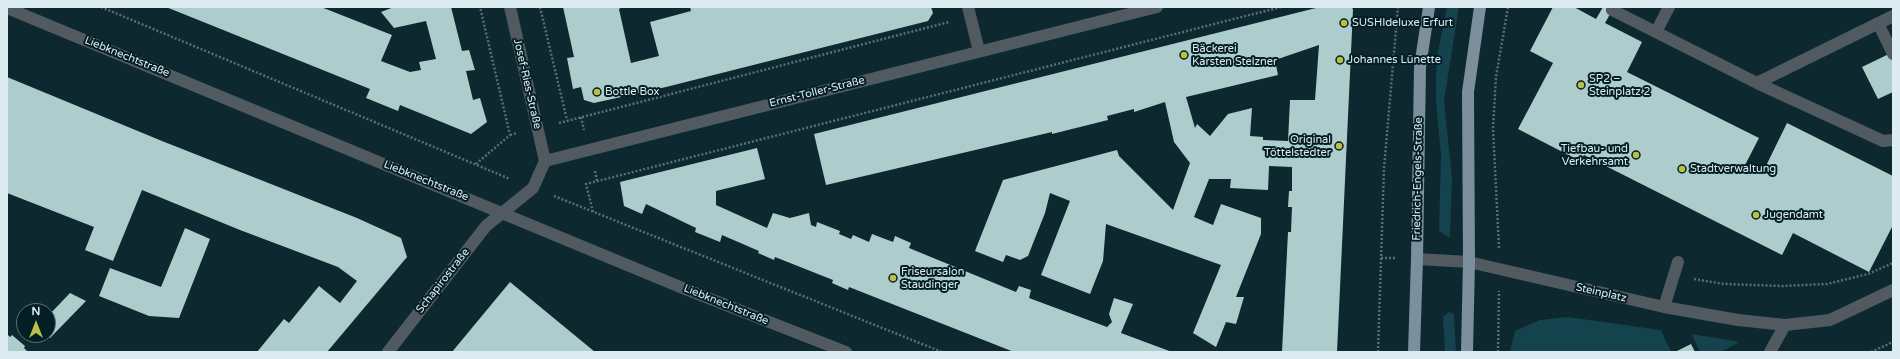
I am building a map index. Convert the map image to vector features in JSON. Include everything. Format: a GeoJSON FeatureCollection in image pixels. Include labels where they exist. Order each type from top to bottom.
{"type":"FeatureCollection","features":[{"type":"Feature","properties":{"kind":"main road","name":"Friedrich-Engels-Straße"},"geometry":{"type":"LineString","coordinates":[[1414,352],[1420,67],[1430,7]]}},
{"type":"Feature","properties":{"kind":"main road"},"geometry":{"type":"LineString","coordinates":[[1467,352],[1469,262],[1468,92],[1479,8]]}},
{"type":"Feature","properties":{"kind":"street","name":"Josef-Ries-Straße"},"geometry":{"type":"LineString","coordinates":[[510,7],[545,161]]}},
{"type":"Feature","properties":{"kind":"street","name":"Ernst-Toller-Straße"},"geometry":{"type":"LineString","coordinates":[[545,161],[1157,7]]}},
{"type":"Feature","properties":{"kind":"street"},"geometry":{"type":"LineString","coordinates":[[1656,32],[1669,7]]}},
{"type":"Feature","properties":{"kind":"street","name":"Liebknechtstraße"},"geometry":{"type":"LineString","coordinates":[[7,8],[685,289],[846,352]]}},
{"type":"Feature","properties":{"kind":"street"},"geometry":{"type":"LineString","coordinates":[[1612,10],[1757,83],[1883,141],[1893,140]]}},
{"type":"Feature","properties":{"kind":"street"},"geometry":{"type":"LineString","coordinates":[[969,11],[979,51]]}},
{"type":"Feature","properties":{"kind":"street"},"geometry":{"type":"LineString","coordinates":[[1757,83],[1893,16]]}},
{"type":"Feature","properties":{"kind":"street"},"geometry":{"type":"LineString","coordinates":[[1878,23],[1893,54]]}},
{"type":"Feature","properties":{"kind":"street"},"geometry":{"type":"LineString","coordinates":[[502,213],[533,188],[545,161]]}},
{"type":"Feature","properties":{"kind":"street","name":"Schapirostraße"},"geometry":{"type":"LineString","coordinates":[[388,352],[486,226],[502,213]]}},
{"type":"Feature","properties":{"kind":"street","name":"Steinplatz"},"geometry":{"type":"LineString","coordinates":[[1417,259],[1469,262],[1664,307],[1738,320],[1785,324],[1830,320],[1893,290]]}},
{"type":"Feature","properties":{"kind":"street"},"geometry":{"type":"LineString","coordinates":[[1664,307],[1678,262]]}},
{"type":"Feature","properties":{"kind":"street"},"geometry":{"type":"LineString","coordinates":[[1770,352],[1785,324]]}},
{"type":"Feature","properties":{"kind":"path"},"geometry":{"type":"LineString","coordinates":[[476,164],[510,135],[480,7]]}},
{"type":"Feature","properties":{"kind":"path"},"geometry":{"type":"LineString","coordinates":[[540,7],[567,120],[969,11]]}},
{"type":"Feature","properties":{"kind":"path"},"geometry":{"type":"LineString","coordinates":[[593,212],[586,184],[1281,7]]}},
{"type":"Feature","properties":{"kind":"path"},"geometry":{"type":"LineString","coordinates":[[1378,352],[1384,168],[1398,7]]}},
{"type":"Feature","properties":{"kind":"path"},"geometry":{"type":"LineString","coordinates":[[1498,352],[1500,269],[1493,128],[1496,77],[1508,7]]}},
{"type":"Feature","properties":{"kind":"path"},"geometry":{"type":"LineString","coordinates":[[1674,276],[1724,284],[1782,286],[1827,284],[1868,274],[1893,263]]}},
{"type":"Feature","properties":{"kind":"path"},"geometry":{"type":"LineString","coordinates":[[1871,352],[1893,342]]}},
{"type":"Feature","properties":{"kind":"shaded area"},"geometry":{"type":"Polygon","coordinates":[[[1447,7],[1459,7],[1444,101],[1452,179],[1450,238],[1439,231],[1441,154],[1436,103],[1438,52],[1447,7]]]}},
{"type":"Feature","properties":{"kind":"shaded area"},"geometry":{"type":"Polygon","coordinates":[[[1449,312],[1454,314],[1456,352],[1445,352],[1443,317],[1449,312]]]}},
{"type":"Feature","properties":{"kind":"shaded area"},"geometry":{"type":"Polygon","coordinates":[[[1568,317],[1661,330],[1671,352],[1510,352],[1515,331],[1540,320],[1568,317]]]}},
{"type":"Feature","properties":{"kind":"shaded area"},"geometry":{"type":"Polygon","coordinates":[[[1692,335],[1740,342],[1720,352],[1700,352],[1692,335]]]}},
{"type":"Feature","properties":{"kind":"building"},"geometry":{"type":"Polygon","coordinates":[[[166,7],[321,7],[392,35],[381,61],[410,72],[421,70],[419,62],[436,59],[426,21],[394,28],[381,12],[394,7],[451,7],[462,51],[469,50],[475,70],[466,71],[473,100],[480,98],[487,122],[471,134],[400,105],[398,111],[366,98],[370,89],[166,7]]]}},
{"type":"Feature","properties":{"kind":"building"},"geometry":{"type":"Polygon","coordinates":[[[563,7],[622,7],[619,9],[631,63],[659,56],[650,22],[691,11],[690,7],[931,7],[933,13],[928,21],[666,87],[594,103],[584,100],[581,87],[573,89],[567,58],[574,57],[563,7]]]}},
{"type":"Feature","properties":{"kind":"building"},"geometry":{"type":"Polygon","coordinates":[[[1320,7],[1351,7],[1353,9],[1337,352],[1282,352],[1288,232],[1291,232],[1292,207],[1288,207],[1289,191],[1292,191],[1292,167],[1269,166],[1268,190],[1230,188],[1231,179],[1209,179],[1194,217],[1213,225],[1221,204],[1261,218],[1261,234],[1236,297],[1244,297],[1236,324],[1226,322],[1216,347],[1193,333],[1221,265],[1106,224],[1103,261],[1090,294],[1041,275],[1070,201],[1050,193],[1045,213],[1028,256],[1020,260],[1006,255],[1003,262],[975,251],[1003,180],[1117,150],[1119,156],[1173,210],[1190,163],[1174,142],[1165,102],[1134,112],[1134,109],[1107,116],[1108,120],[1052,134],[1052,132],[826,185],[814,134],[1320,7]],[[1319,45],[1275,60],[1278,75],[1186,97],[1195,128],[1197,124],[1210,136],[1228,114],[1252,108],[1250,136],[1263,137],[1263,140],[1288,141],[1290,100],[1315,100],[1319,45]]]}},
{"type":"Feature","properties":{"kind":"building","name":"Stadtverwaltung"},"geometry":{"type":"Polygon","coordinates":[[[1553,7],[1574,7],[1596,19],[1603,7],[1614,7],[1605,23],[1642,42],[1627,72],[1759,138],[1745,165],[1762,174],[1787,123],[1893,176],[1893,225],[1869,272],[1793,233],[1782,255],[1584,155],[1580,161],[1518,129],[1553,63],[1530,51],[1553,7]]]}},
{"type":"Feature","properties":{"kind":"building"},"geometry":{"type":"Polygon","coordinates":[[[1893,52],[1893,92],[1878,99],[1862,67],[1893,52]]]}},
{"type":"Feature","properties":{"kind":"building"},"geometry":{"type":"Polygon","coordinates":[[[7,77],[162,141],[357,218],[401,238],[407,257],[327,352],[257,352],[284,319],[289,323],[319,286],[340,303],[357,281],[338,267],[240,230],[142,190],[113,261],[85,250],[94,227],[7,193],[7,77]]]}},
{"type":"Feature","properties":{"kind":"building"},"geometry":{"type":"Polygon","coordinates":[[[757,148],[765,179],[716,191],[716,205],[767,228],[773,213],[790,218],[809,213],[811,225],[816,227],[817,222],[840,231],[839,234],[851,239],[853,235],[869,242],[872,234],[893,242],[895,236],[911,243],[909,248],[1016,292],[1019,286],[1031,290],[1029,298],[1107,327],[1112,322],[1109,314],[1114,298],[1133,304],[1121,333],[1172,352],[1014,352],[849,287],[848,290],[832,283],[833,280],[775,257],[774,260],[758,253],[759,251],[722,235],[720,242],[695,232],[696,228],[646,204],[642,214],[624,206],[620,182],[757,148]]]}},
{"type":"Feature","properties":{"kind":"building"},"geometry":{"type":"Polygon","coordinates":[[[185,228],[210,239],[179,318],[149,316],[99,296],[110,268],[161,287],[185,228]]]}},
{"type":"Feature","properties":{"kind":"building"},"geometry":{"type":"Polygon","coordinates":[[[510,282],[595,352],[452,352],[510,282]]]}},
{"type":"Feature","properties":{"kind":"building"},"geometry":{"type":"Polygon","coordinates":[[[70,293],[86,301],[56,332],[56,308],[70,293]]]}},
{"type":"Feature","properties":{"kind":"building"},"geometry":{"type":"Polygon","coordinates":[[[7,334],[10,337],[12,335],[16,338],[16,343],[21,343],[25,346],[24,348],[28,352],[7,352],[7,334]]]}},
{"type":"Feature","properties":{"kind":"building"},"geometry":{"type":"Polygon","coordinates":[[[1691,344],[1695,352],[1675,352],[1691,344]]]}},
{"type":"Feature","properties":{"kind":"place","name":"SUSHIdeluxe Erfurt"},"geometry":{"type":"Point","coordinates":[1344,23]}},
{"type":"Feature","properties":{"kind":"place","name":"Bäckerei Karsten Stelzner"},"geometry":{"type":"Point","coordinates":[1184,55]}},
{"type":"Feature","properties":{"kind":"place","name":"Johannes Lünette"},"geometry":{"type":"Point","coordinates":[1340,60]}},
{"type":"Feature","properties":{"kind":"place","name":"SP2 – Steinplatz 2"},"geometry":{"type":"Point","coordinates":[1581,85]}},
{"type":"Feature","properties":{"kind":"place","name":"Bottle Box"},"geometry":{"type":"Point","coordinates":[597,92]}},
{"type":"Feature","properties":{"kind":"place","name":"Original Töttelstedter"},"geometry":{"type":"Point","coordinates":[1339,146]}},
{"type":"Feature","properties":{"kind":"place","name":"Tiefbau- und Verkehrsamt"},"geometry":{"type":"Point","coordinates":[1636,155]}},
{"type":"Feature","properties":{"kind":"place","name":"Stadtverwaltung"},"geometry":{"type":"Point","coordinates":[1682,169]}},
{"type":"Feature","properties":{"kind":"place","name":"Jugendamt"},"geometry":{"type":"Point","coordinates":[1756,215]}},
{"type":"Feature","properties":{"kind":"place","name":"Friseursalon Staudinger"},"geometry":{"type":"Point","coordinates":[893,278]}}]}
